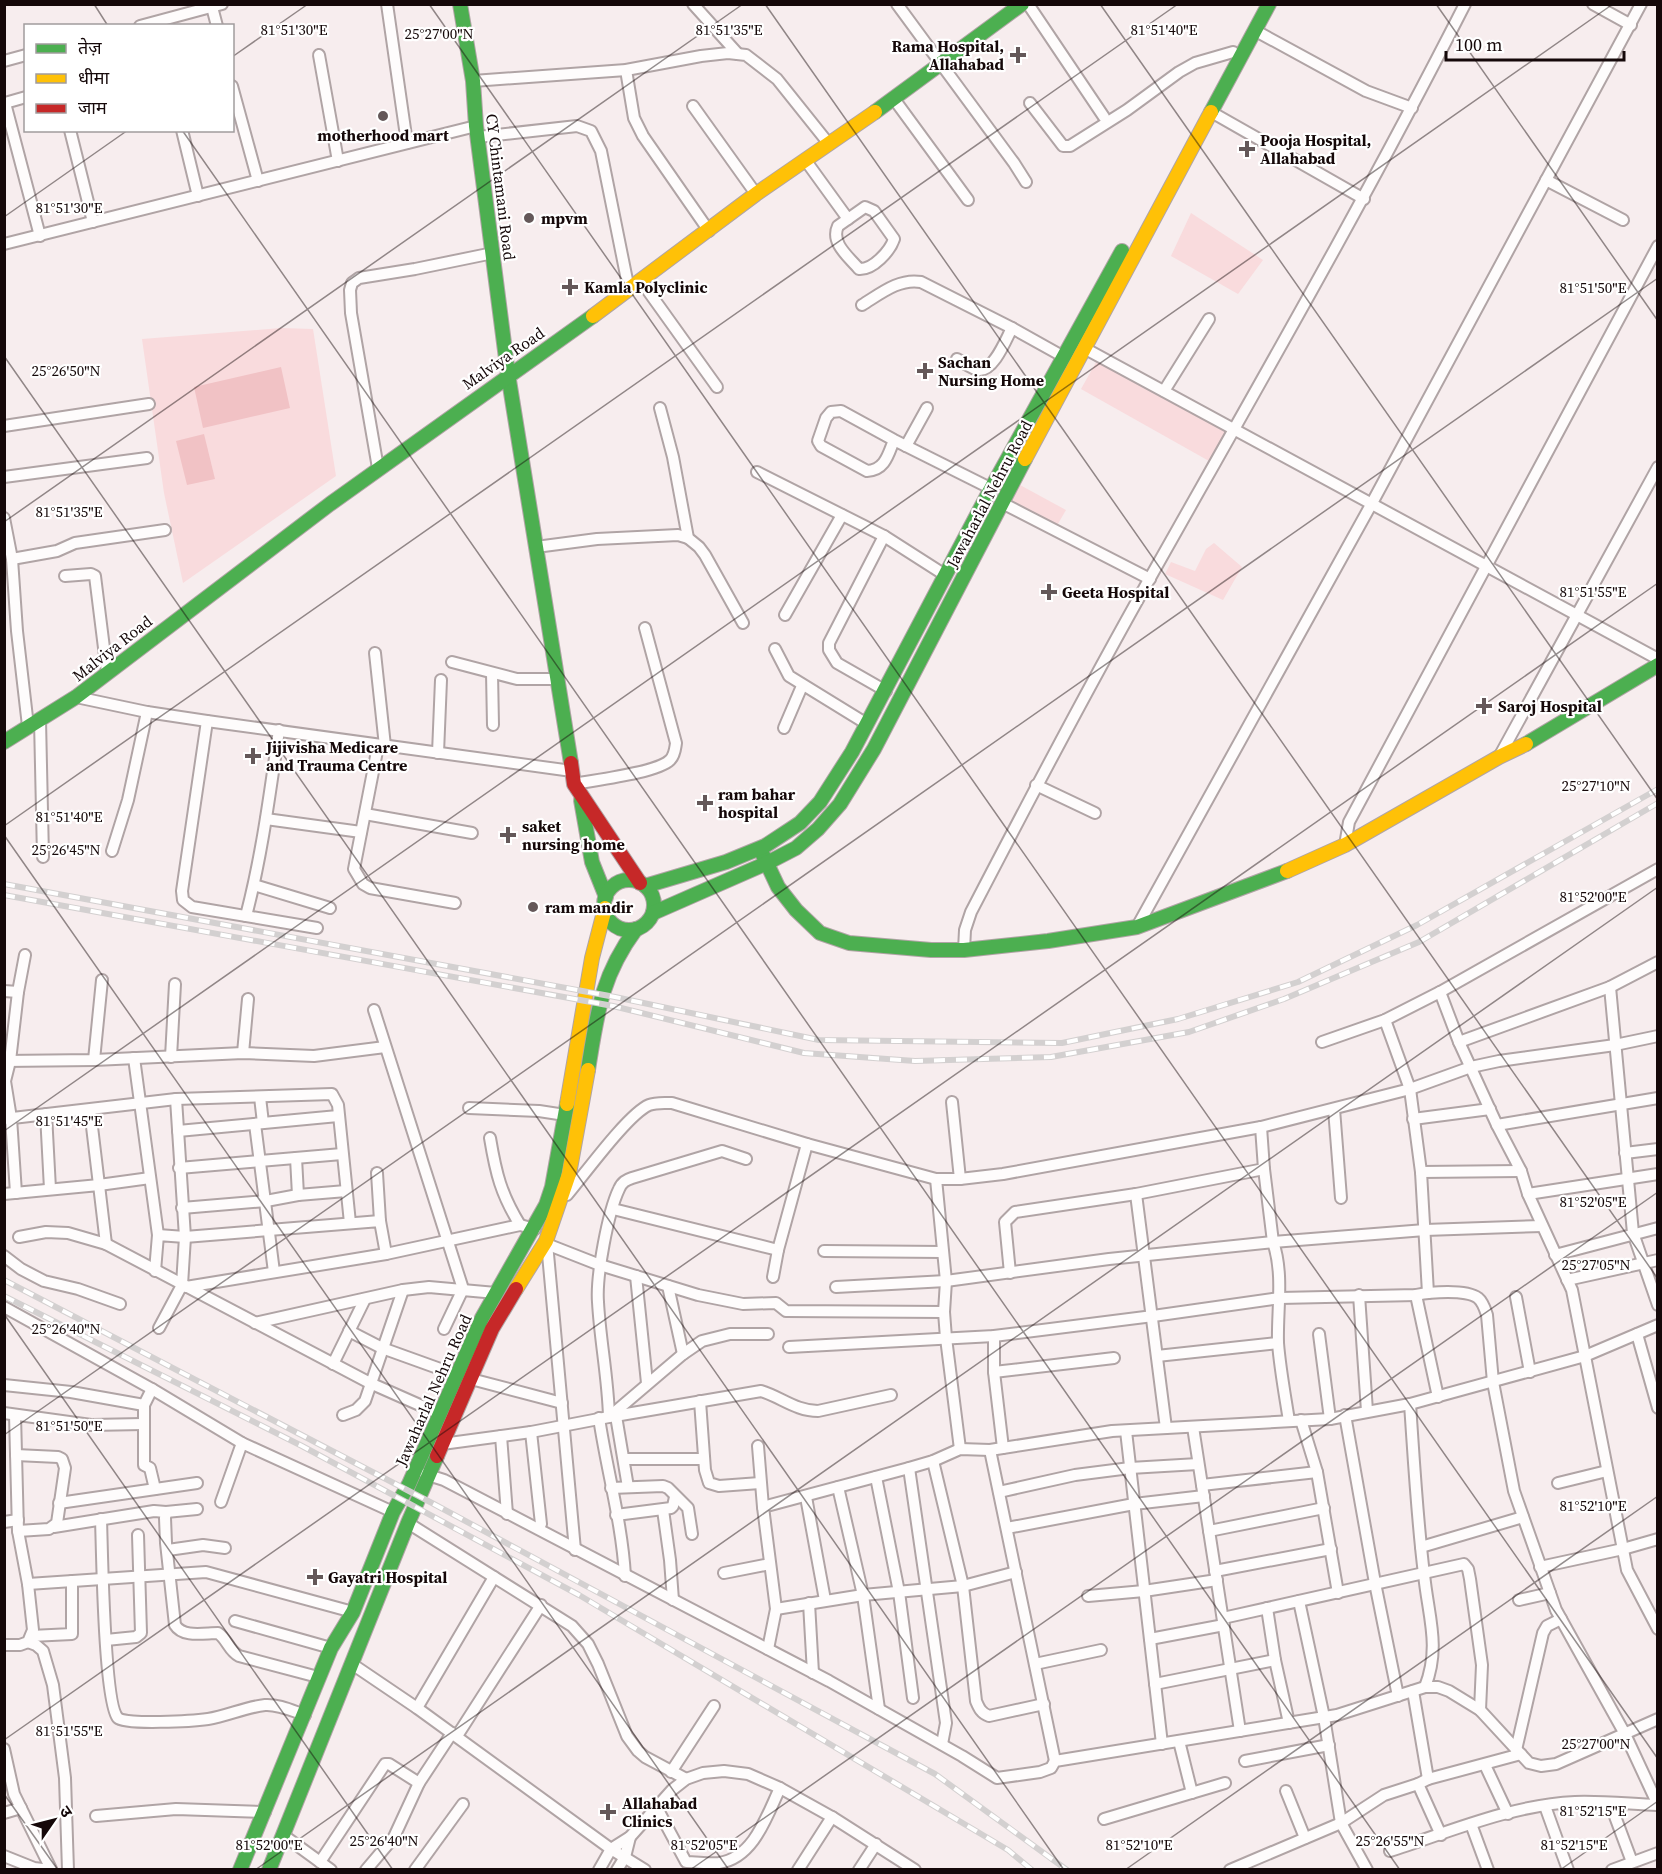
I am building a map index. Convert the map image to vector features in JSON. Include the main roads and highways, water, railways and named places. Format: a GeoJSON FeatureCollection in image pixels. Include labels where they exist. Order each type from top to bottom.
{"type":"FeatureCollection","features":[{"type":"Feature","properties":{"kind":"main road","name":"CY Chintamani Road"},"geometry":{"type":"LineString","coordinates":[[460,4],[472,81],[508,374],[557,679],[593,870],[605,902]]}},
{"type":"Feature","properties":{"kind":"main road","name":"Jawaharlal Nehru Road"},"geometry":{"type":"LineString","coordinates":[[269,1869],[408,1523],[440,1414],[527,1226],[546,1205],[552,1186],[592,958],[605,902],[617,883],[629,880],[643,884],[715,865],[759,848],[797,825],[815,809],[841,770],[886,691],[945,575],[1233,52],[1256,4]]}},
{"type":"Feature","properties":{"kind":"main road","name":"Jawaharlal Nehru Road"},"geometry":{"type":"LineString","coordinates":[[240,1869],[305,1715],[318,1677],[334,1643],[353,1612],[393,1512],[442,1444],[492,1329],[547,1243],[569,1174],[600,999],[609,972],[620,951],[636,929],[646,923],[653,913],[796,848],[808,839],[840,804],[874,748],[1084,348],[1213,112],[1269,4]]}},
{"type":"Feature","properties":{"kind":"main road","name":"Malviya Road"},"geometry":{"type":"LineString","coordinates":[[4,742],[76,698],[107,672],[378,468],[629,290],[756,194],[894,99],[1014,7]]}},
{"type":"Feature","properties":{"kind":"main road"},"geometry":{"type":"LineString","coordinates":[[759,848],[778,887],[796,910],[820,933],[849,943],[931,950],[964,950],[1048,941],[1137,927],[1306,864],[1499,757],[1513,752],[1658,665]]}},
{"type":"Feature","properties":{"kind":"main road"},"geometry":{"type":"LineString","coordinates":[[575,783],[654,901],[653,913]]}},
{"type":"Feature","properties":{"kind":"main road"},"geometry":{"type":"LineString","coordinates":[[605,902],[613,924],[624,929],[636,929]]}},
{"type":"Feature","properties":{"kind":"main road"},"geometry":{"type":"LineString","coordinates":[[253,1869],[333,1670],[338,1653],[334,1643]]}},
{"type":"Feature","properties":{"kind":"railway"},"geometry":{"type":"LineString","coordinates":[[4,884],[615,997],[819,1040],[1062,1043],[1178,1019],[1298,982],[1417,925],[1658,789]]}},
{"type":"Feature","properties":{"kind":"railway"},"geometry":{"type":"LineString","coordinates":[[4,895],[613,1006],[804,1053],[915,1061],[1051,1057],[1189,1032],[1284,999],[1419,942],[1658,803]]}},
{"type":"Feature","properties":{"kind":"railway"},"geometry":{"type":"LineString","coordinates":[[4,1280],[432,1503],[935,1774],[1067,1870]]}},
{"type":"Feature","properties":{"kind":"railway"},"geometry":{"type":"LineString","coordinates":[[4,1296],[302,1446],[579,1595],[1008,1850],[1032,1870]]}},
{"type":"Feature","properties":{"kind":"place","name":"Rama Hospital, Allahabad"},"geometry":{"type":"Point","coordinates":[1018,55]}},
{"type":"Feature","properties":{"kind":"place","name":"motherhood mart"},"geometry":{"type":"Point","coordinates":[383,116]}},
{"type":"Feature","properties":{"kind":"place","name":"Pooja Hospital, Allahabad"},"geometry":{"type":"Point","coordinates":[1247,149]}},
{"type":"Feature","properties":{"kind":"place","name":"mpvm"},"geometry":{"type":"Point","coordinates":[529,218]}},
{"type":"Feature","properties":{"kind":"place","name":"Kamla Polyclinic"},"geometry":{"type":"Point","coordinates":[570,287]}},
{"type":"Feature","properties":{"kind":"place","name":"Sachan Nursing Home"},"geometry":{"type":"Point","coordinates":[925,371]}},
{"type":"Feature","properties":{"kind":"place","name":"Geeta Hospital"},"geometry":{"type":"Point","coordinates":[1049,592]}},
{"type":"Feature","properties":{"kind":"place","name":"Saroj Hospital"},"geometry":{"type":"Point","coordinates":[1484,706]}},
{"type":"Feature","properties":{"kind":"place","name":"Jijivisha Medicare and Trauma Centre"},"geometry":{"type":"Point","coordinates":[253,756]}},
{"type":"Feature","properties":{"kind":"place","name":"ram bahar hospital"},"geometry":{"type":"Point","coordinates":[705,803]}},
{"type":"Feature","properties":{"kind":"place","name":"saket nursing home"},"geometry":{"type":"Point","coordinates":[508,835]}},
{"type":"Feature","properties":{"kind":"place","name":"ram mandir"},"geometry":{"type":"Point","coordinates":[533,907]}},
{"type":"Feature","properties":{"kind":"place","name":"Gayatri Hospital"},"geometry":{"type":"Point","coordinates":[315,1577]}},
{"type":"Feature","properties":{"kind":"place","name":"Allahabad Clinics"},"geometry":{"type":"Point","coordinates":[608,1812]}}]}
